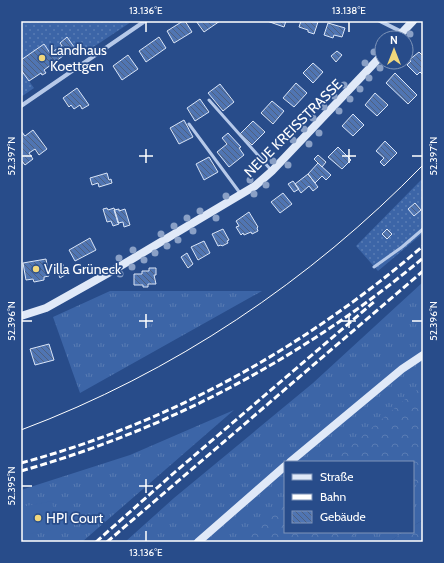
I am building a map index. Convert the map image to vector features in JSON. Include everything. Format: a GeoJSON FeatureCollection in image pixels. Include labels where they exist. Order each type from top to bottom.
{"type":"FeatureCollection","features":[{"type":"Feature","properties":{"kind":"street"},"geometry":{"type":"LineString","coordinates":[[21,106],[145,21]]}},
{"type":"Feature","properties":{"kind":"street"},"geometry":{"type":"LineString","coordinates":[[380,21],[393,30]]}},
{"type":"Feature","properties":{"kind":"street"},"geometry":{"type":"LineString","coordinates":[[405,30],[413,21]]}},
{"type":"Feature","properties":{"kind":"street","name":"NEUE KREISSTRASSE"},"geometry":{"type":"LineString","coordinates":[[21,316],[46,308],[112,271],[255,186],[272,171],[374,63]]}},
{"type":"Feature","properties":{"kind":"street"},"geometry":{"type":"LineString","coordinates":[[291,461],[402,369],[423,355]]}},
{"type":"Feature","properties":{"kind":"street"},"geometry":{"type":"LineString","coordinates":[[198,542],[284,467]]}},
{"type":"Feature","properties":{"kind":"lane"},"geometry":{"type":"LineString","coordinates":[[209,100],[272,171]]}},
{"type":"Feature","properties":{"kind":"lane"},"geometry":{"type":"LineString","coordinates":[[189,124],[242,195]]}},
{"type":"Feature","properties":{"kind":"lane"},"geometry":{"type":"LineString","coordinates":[[374,267],[402,247],[423,229]]}},
{"type":"Feature","properties":{"kind":"green space"},"geometry":{"type":"Polygon","coordinates":[[[21,21],[131,22],[80,56],[67,37],[60,42],[62,46],[50,53],[44,45],[21,60],[21,21]]]}},
{"type":"Feature","properties":{"kind":"green space"},"geometry":{"type":"Polygon","coordinates":[[[21,70],[34,88],[21,97],[21,70]]]}},
{"type":"Feature","properties":{"kind":"green space"},"geometry":{"type":"Polygon","coordinates":[[[423,178],[423,233],[378,271],[356,246],[423,178]]]}},
{"type":"Feature","properties":{"kind":"green space"},"geometry":{"type":"Polygon","coordinates":[[[423,282],[423,520],[414,525],[414,461],[284,461],[284,533],[402,533],[389,542],[125,542],[174,498],[313,383],[423,282]]]}},
{"type":"Feature","properties":{"kind":"green space"},"geometry":{"type":"Polygon","coordinates":[[[110,291],[262,291],[80,393],[53,317],[110,291]]]}},
{"type":"Feature","properties":{"kind":"green space"},"geometry":{"type":"Polygon","coordinates":[[[423,386],[423,479],[414,486],[414,461],[333,461],[410,395],[423,386]]]}},
{"type":"Feature","properties":{"kind":"green space"},"geometry":{"type":"Polygon","coordinates":[[[234,410],[82,542],[21,542],[21,490],[130,455],[234,410]]]}},
{"type":"Feature","properties":{"kind":"green space","name":"HPI Court"},"geometry":{"type":"Polygon","coordinates":[[[52,501],[57,529],[21,535],[21,507],[52,501]]]}},
{"type":"Feature","properties":{"kind":"green space"},"geometry":{"type":"Polygon","coordinates":[[[284,504],[284,533],[357,533],[346,542],[241,542],[284,504]]]}},
{"type":"Feature","properties":{"kind":"green space"},"geometry":{"type":"Polygon","coordinates":[[[423,520],[423,542],[389,542],[402,533],[414,533],[414,525],[423,520]]]}},
{"type":"Feature","properties":{"kind":"building"},"geometry":{"type":"Polygon","coordinates":[[[185,21],[192,32],[174,43],[167,31],[185,21]]]}},
{"type":"Feature","properties":{"kind":"building"},"geometry":{"type":"Polygon","coordinates":[[[196,21],[220,21],[204,32],[196,21]]]}},
{"type":"Feature","properties":{"kind":"building"},"geometry":{"type":"Polygon","coordinates":[[[267,21],[286,21],[284,27],[267,21]]]}},
{"type":"Feature","properties":{"kind":"building"},"geometry":{"type":"Polygon","coordinates":[[[301,21],[318,22],[314,34],[299,27],[301,21]]]}},
{"type":"Feature","properties":{"kind":"building"},"geometry":{"type":"Polygon","coordinates":[[[328,23],[345,28],[342,37],[334,35],[333,38],[324,35],[328,23]]]}},
{"type":"Feature","properties":{"kind":"building","name":"Landhaus Koettgen"},"geometry":{"type":"Polygon","coordinates":[[[67,37],[77,51],[69,56],[67,53],[44,70],[46,73],[42,75],[41,73],[29,81],[21,70],[21,60],[44,44],[50,53],[62,46],[60,43],[67,37]]]}},
{"type":"Feature","properties":{"kind":"building"},"geometry":{"type":"Polygon","coordinates":[[[159,37],[166,48],[146,62],[139,51],[159,37]]]}},
{"type":"Feature","properties":{"kind":"building"},"geometry":{"type":"Polygon","coordinates":[[[337,51],[342,55],[336,62],[331,56],[337,51]]]}},
{"type":"Feature","properties":{"kind":"building"},"geometry":{"type":"Polygon","coordinates":[[[419,52],[423,56],[422,74],[420,72],[417,75],[412,70],[414,70],[414,56],[419,52]]]}},
{"type":"Feature","properties":{"kind":"building"},"geometry":{"type":"Polygon","coordinates":[[[128,55],[138,69],[122,80],[113,66],[128,55]]]}},
{"type":"Feature","properties":{"kind":"building"},"geometry":{"type":"Polygon","coordinates":[[[313,63],[323,72],[313,83],[303,73],[313,63]]]}},
{"type":"Feature","properties":{"kind":"building"},"geometry":{"type":"Polygon","coordinates":[[[395,73],[417,95],[408,104],[386,83],[395,73]]]}},
{"type":"Feature","properties":{"kind":"building"},"geometry":{"type":"Polygon","coordinates":[[[296,83],[307,93],[294,107],[283,98],[296,83]]]}},
{"type":"Feature","properties":{"kind":"building"},"geometry":{"type":"Polygon","coordinates":[[[220,84],[234,102],[223,111],[208,93],[220,84]]]}},
{"type":"Feature","properties":{"kind":"building"},"geometry":{"type":"Polygon","coordinates":[[[77,88],[89,105],[82,109],[80,105],[74,109],[71,105],[69,107],[63,98],[77,88]]]}},
{"type":"Feature","properties":{"kind":"building"},"geometry":{"type":"Polygon","coordinates":[[[375,93],[388,105],[377,116],[365,105],[375,93]]]}},
{"type":"Feature","properties":{"kind":"building"},"geometry":{"type":"Polygon","coordinates":[[[200,99],[209,112],[195,121],[187,108],[200,99]]]}},
{"type":"Feature","properties":{"kind":"building"},"geometry":{"type":"Polygon","coordinates":[[[272,101],[284,111],[273,124],[261,113],[272,101]]]}},
{"type":"Feature","properties":{"kind":"building"},"geometry":{"type":"Polygon","coordinates":[[[353,114],[364,125],[353,136],[342,126],[353,114]]]}},
{"type":"Feature","properties":{"kind":"building"},"geometry":{"type":"Polygon","coordinates":[[[184,120],[193,137],[179,144],[170,128],[184,120]]]}},
{"type":"Feature","properties":{"kind":"building"},"geometry":{"type":"Polygon","coordinates":[[[253,121],[265,132],[252,145],[240,134],[253,121]]]}},
{"type":"Feature","properties":{"kind":"building"},"geometry":{"type":"Polygon","coordinates":[[[33,130],[47,149],[39,155],[35,149],[29,153],[33,159],[25,165],[21,160],[21,131],[25,136],[33,130]]]}},
{"type":"Feature","properties":{"kind":"building"},"geometry":{"type":"Polygon","coordinates":[[[228,133],[241,147],[239,148],[244,155],[229,167],[217,152],[227,144],[222,138],[228,133]]]}},
{"type":"Feature","properties":{"kind":"building"},"geometry":{"type":"Polygon","coordinates":[[[385,141],[397,153],[384,166],[380,162],[384,158],[376,151],[385,141]]]}},
{"type":"Feature","properties":{"kind":"building"},"geometry":{"type":"Polygon","coordinates":[[[338,147],[351,160],[342,169],[328,157],[338,147]]]}},
{"type":"Feature","properties":{"kind":"building"},"geometry":{"type":"Polygon","coordinates":[[[318,155],[326,162],[322,167],[314,159],[318,155]]]}},
{"type":"Feature","properties":{"kind":"building"},"geometry":{"type":"Polygon","coordinates":[[[209,157],[218,172],[204,180],[196,164],[209,157]]]}},
{"type":"Feature","properties":{"kind":"building"},"geometry":{"type":"Polygon","coordinates":[[[318,163],[331,175],[326,180],[322,176],[315,183],[308,174],[318,163]]]}},
{"type":"Feature","properties":{"kind":"building"},"geometry":{"type":"Polygon","coordinates":[[[107,173],[109,180],[111,179],[112,183],[99,187],[98,183],[92,185],[90,178],[107,173]]]}},
{"type":"Feature","properties":{"kind":"building"},"geometry":{"type":"Polygon","coordinates":[[[308,174],[318,187],[313,191],[309,186],[301,193],[295,184],[308,174]]]}},
{"type":"Feature","properties":{"kind":"building"},"geometry":{"type":"Polygon","coordinates":[[[293,181],[299,189],[294,192],[288,184],[293,181]]]}},
{"type":"Feature","properties":{"kind":"building"},"geometry":{"type":"Polygon","coordinates":[[[283,193],[292,204],[280,213],[271,202],[283,193]]]}},
{"type":"Feature","properties":{"kind":"building"},"geometry":{"type":"Polygon","coordinates":[[[415,203],[421,210],[414,216],[408,209],[415,203]]]}},
{"type":"Feature","properties":{"kind":"building"},"geometry":{"type":"Polygon","coordinates":[[[107,208],[108,210],[114,208],[119,224],[113,226],[111,221],[107,222],[103,209],[107,208]]]}},
{"type":"Feature","properties":{"kind":"building"},"geometry":{"type":"Polygon","coordinates":[[[119,209],[119,211],[125,209],[130,225],[124,227],[123,222],[118,223],[114,210],[119,209]]]}},
{"type":"Feature","properties":{"kind":"building"},"geometry":{"type":"Polygon","coordinates":[[[249,212],[258,227],[258,231],[252,234],[251,232],[244,235],[243,233],[241,235],[236,227],[239,226],[236,221],[249,212]]]}},
{"type":"Feature","properties":{"kind":"building"},"geometry":{"type":"Polygon","coordinates":[[[223,229],[229,240],[227,241],[228,243],[218,246],[212,234],[223,229]]]}},
{"type":"Feature","properties":{"kind":"building"},"geometry":{"type":"Polygon","coordinates":[[[387,229],[392,234],[387,239],[382,234],[387,229]]]}},
{"type":"Feature","properties":{"kind":"building"},"geometry":{"type":"Polygon","coordinates":[[[90,238],[96,250],[75,261],[69,250],[90,238]]]}},
{"type":"Feature","properties":{"kind":"building"},"geometry":{"type":"Polygon","coordinates":[[[204,241],[210,253],[198,260],[191,247],[204,241]]]}},
{"type":"Feature","properties":{"kind":"building"},"geometry":{"type":"Polygon","coordinates":[[[187,253],[193,264],[188,268],[181,257],[187,253]]]}},
{"type":"Feature","properties":{"kind":"building","name":"Villa Grüneck"},"geometry":{"type":"Polygon","coordinates":[[[46,259],[49,276],[44,277],[44,280],[34,282],[33,279],[26,280],[23,263],[46,259]]]}},
{"type":"Feature","properties":{"kind":"building"},"geometry":{"type":"Polygon","coordinates":[[[62,263],[68,273],[60,278],[55,266],[62,263]]]}},
{"type":"Feature","properties":{"kind":"building"},"geometry":{"type":"Polygon","coordinates":[[[149,268],[156,268],[156,275],[154,275],[156,284],[148,284],[148,287],[143,287],[143,285],[134,285],[134,274],[142,274],[142,271],[149,271],[149,268]]]}},
{"type":"Feature","properties":{"kind":"building"},"geometry":{"type":"Polygon","coordinates":[[[49,344],[54,360],[35,365],[30,349],[49,344]]]}},
{"type":"Feature","properties":{"kind":"tram line"},"geometry":{"type":"LineString","coordinates":[[21,430],[77,407],[132,381],[185,352],[237,320],[286,285],[334,247],[380,207],[423,165]]}},
{"type":"Feature","properties":{"kind":"railway"},"geometry":{"type":"LineString","coordinates":[[21,463],[76,446],[130,426],[183,403],[234,377],[284,348],[332,317],[378,283],[423,246]]}},
{"type":"Feature","properties":{"kind":"railway"},"geometry":{"type":"LineString","coordinates":[[21,471],[76,454],[130,434],[233,386],[283,358],[331,327],[378,294],[423,258]]}},
{"type":"Feature","properties":{"kind":"railway"},"geometry":{"type":"LineString","coordinates":[[107,542],[423,271]]}},
{"type":"Feature","properties":{"kind":"railway"},"geometry":{"type":"LineString","coordinates":[[96,542],[175,472],[374,302]]}},
{"type":"Feature","properties":{"kind":"place","name":"Landhaus Koettgen"},"geometry":{"type":"Point","coordinates":[42,58]}},
{"type":"Feature","properties":{"kind":"place","name":"Villa Grüneck"},"geometry":{"type":"Point","coordinates":[36,269]}},
{"type":"Feature","properties":{"kind":"place","name":"HPI Court"},"geometry":{"type":"Point","coordinates":[38,518]}}]}
